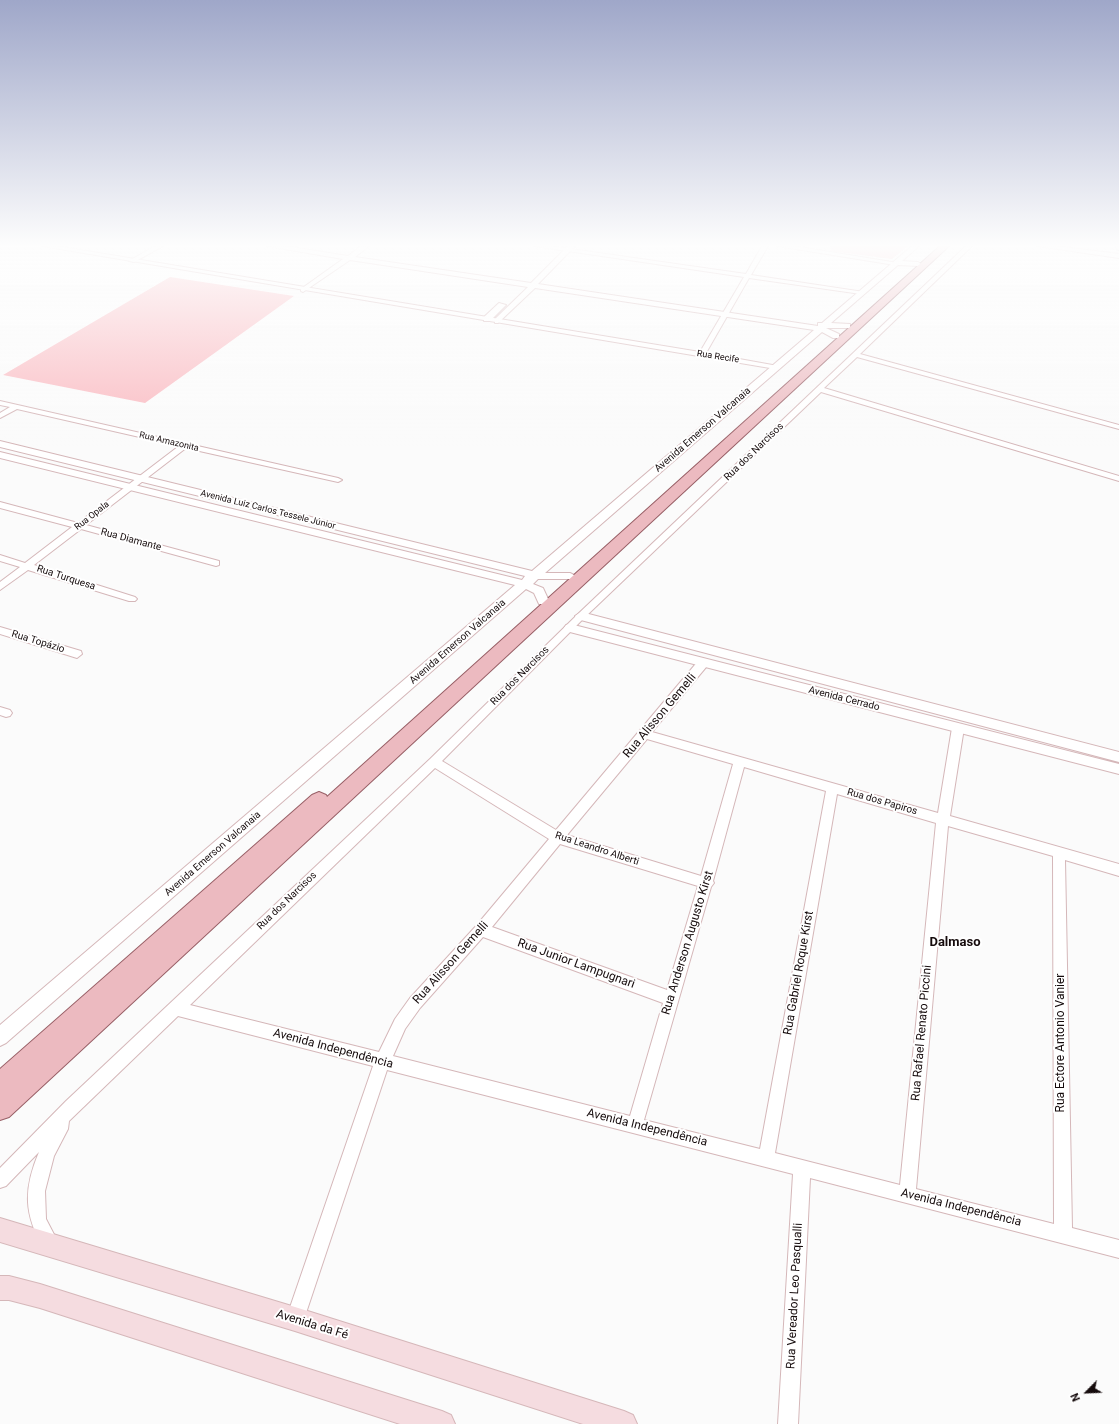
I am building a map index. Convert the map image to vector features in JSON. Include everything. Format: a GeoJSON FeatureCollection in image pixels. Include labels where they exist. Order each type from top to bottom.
{"type":"FeatureCollection","features":[{"type":"Feature","properties":{"kind":"main road"},"geometry":{"type":"LineString","coordinates":[[0,1085],[570,577],[833,329],[855,312]]}},
{"type":"Feature","properties":{"kind":"main road"},"geometry":{"type":"LineString","coordinates":[[0,1108],[872,312]]}},
{"type":"Feature","properties":{"kind":"main road","name":"Avenida da Fé"},"geometry":{"type":"LineString","coordinates":[[0,1230],[295,1319],[624,1424]]}},
{"type":"Feature","properties":{"kind":"main road"},"geometry":{"type":"LineString","coordinates":[[0,1288],[9,1288],[40,1296],[442,1424]]}},
{"type":"Feature","properties":{"kind":"street","name":"Rua Recife"},"geometry":{"type":"LineString","coordinates":[[446,312],[776,367]]}},
{"type":"Feature","properties":{"kind":"street"},"geometry":{"type":"LineString","coordinates":[[487,319],[494,312]]}},
{"type":"Feature","properties":{"kind":"street"},"geometry":{"type":"LineString","coordinates":[[498,321],[505,312]]}},
{"type":"Feature","properties":{"kind":"street"},"geometry":{"type":"LineString","coordinates":[[702,355],[727,312]]}},
{"type":"Feature","properties":{"kind":"street"},"geometry":{"type":"LineString","coordinates":[[730,312],[833,329]]}},
{"type":"Feature","properties":{"kind":"street","name":"Avenida Emerson Valcanaia"},"geometry":{"type":"LineString","coordinates":[[0,1037],[776,367],[833,329],[846,312]]}},
{"type":"Feature","properties":{"kind":"street","name":"Rua dos Narcisos"},"geometry":{"type":"LineString","coordinates":[[0,1180],[72,1107],[434,762],[582,616],[900,312]]}},
{"type":"Feature","properties":{"kind":"street"},"geometry":{"type":"LineString","coordinates":[[856,355],[1119,427]]}},
{"type":"Feature","properties":{"kind":"street"},"geometry":{"type":"LineString","coordinates":[[819,389],[1119,479]]}},
{"type":"Feature","properties":{"kind":"street","name":"Rua Amazonita"},"geometry":{"type":"LineString","coordinates":[[0,403],[338,480]]}},
{"type":"Feature","properties":{"kind":"street"},"geometry":{"type":"LineString","coordinates":[[0,416],[16,407]]}},
{"type":"Feature","properties":{"kind":"street","name":"Avenida Luiz Carlos Tessele Júnior"},"geometry":{"type":"LineString","coordinates":[[0,444],[530,580]]}},
{"type":"Feature","properties":{"kind":"street","name":"Rua Opala"},"geometry":{"type":"LineString","coordinates":[[0,587],[185,445]]}},
{"type":"Feature","properties":{"kind":"street","name":"Avenida Luiz Carlos Tessele Júnior"},"geometry":{"type":"LineString","coordinates":[[0,455],[130,487],[530,580]]}},
{"type":"Feature","properties":{"kind":"street","name":"Rua Diamante"},"geometry":{"type":"LineString","coordinates":[[0,505],[216,563]]}},
{"type":"Feature","properties":{"kind":"street","name":"Rua Turquesa"},"geometry":{"type":"LineString","coordinates":[[0,558],[132,600]]}},
{"type":"Feature","properties":{"kind":"street"},"geometry":{"type":"LineString","coordinates":[[530,580],[570,577]]}},
{"type":"Feature","properties":{"kind":"street"},"geometry":{"type":"LineString","coordinates":[[530,580],[539,591],[543,601]]}},
{"type":"Feature","properties":{"kind":"street","name":"Avenida Cerrado"},"geometry":{"type":"LineString","coordinates":[[582,616],[1119,757]]}},
{"type":"Feature","properties":{"kind":"street","name":"Avenida Cerrado"},"geometry":{"type":"LineString","coordinates":[[570,628],[1119,769]]}},
{"type":"Feature","properties":{"kind":"street","name":"Rua Topázio"},"geometry":{"type":"LineString","coordinates":[[0,630],[77,654]]}},
{"type":"Feature","properties":{"kind":"street","name":"Rua Alisson Gemelli"},"geometry":{"type":"LineString","coordinates":[[295,1319],[382,1062],[400,1024],[412,1007],[481,930],[704,663]]}},
{"type":"Feature","properties":{"kind":"street","name":"Rua Rafael Renato Piccini"},"geometry":{"type":"LineString","coordinates":[[907,1195],[943,819],[958,728]]}},
{"type":"Feature","properties":{"kind":"street","name":"Rua dos Papiros"},"geometry":{"type":"LineString","coordinates":[[645,734],[1119,870]]}},
{"type":"Feature","properties":{"kind":"street","name":"Rua Anderson Augusto Kirst"},"geometry":{"type":"LineString","coordinates":[[635,1125],[670,998],[706,883],[740,761]]}},
{"type":"Feature","properties":{"kind":"street","name":"Rua Leandro Alberti"},"geometry":{"type":"LineString","coordinates":[[434,762],[558,838],[706,883]]}},
{"type":"Feature","properties":{"kind":"street","name":"Rua Gabriel Roque Kirst"},"geometry":{"type":"LineString","coordinates":[[766,1159],[832,788]]}},
{"type":"Feature","properties":{"kind":"street","name":"Rua Ectore Antonio Vanier"},"geometry":{"type":"LineString","coordinates":[[1059,853],[1062,1234]]}},
{"type":"Feature","properties":{"kind":"street","name":"Rua Junior Lampugnari"},"geometry":{"type":"LineString","coordinates":[[481,930],[670,998]]}},
{"type":"Feature","properties":{"kind":"street","name":"Avenida Independência"},"geometry":{"type":"LineString","coordinates":[[175,1008],[382,1062],[1119,1248]]}},
{"type":"Feature","properties":{"kind":"street","name":"Rua dos Narcisos"},"geometry":{"type":"LineString","coordinates":[[50,1246],[41,1229],[37,1216],[36,1198],[39,1178],[53,1140],[72,1107]]}},
{"type":"Feature","properties":{"kind":"street","name":"Rua Vereador Leo Pasqualli"},"geometry":{"type":"LineString","coordinates":[[788,1424],[802,1168]]}},
{"type":"Feature","properties":{"kind":"building"},"geometry":{"type":"Polygon","coordinates":[[[110,312],[271,312],[145,403],[3,375],[110,312]]]}},
{"type":"Feature","properties":{"kind":"district","name":"Dalmaso"},"geometry":{"type":"Point","coordinates":[955,943]}}]}
